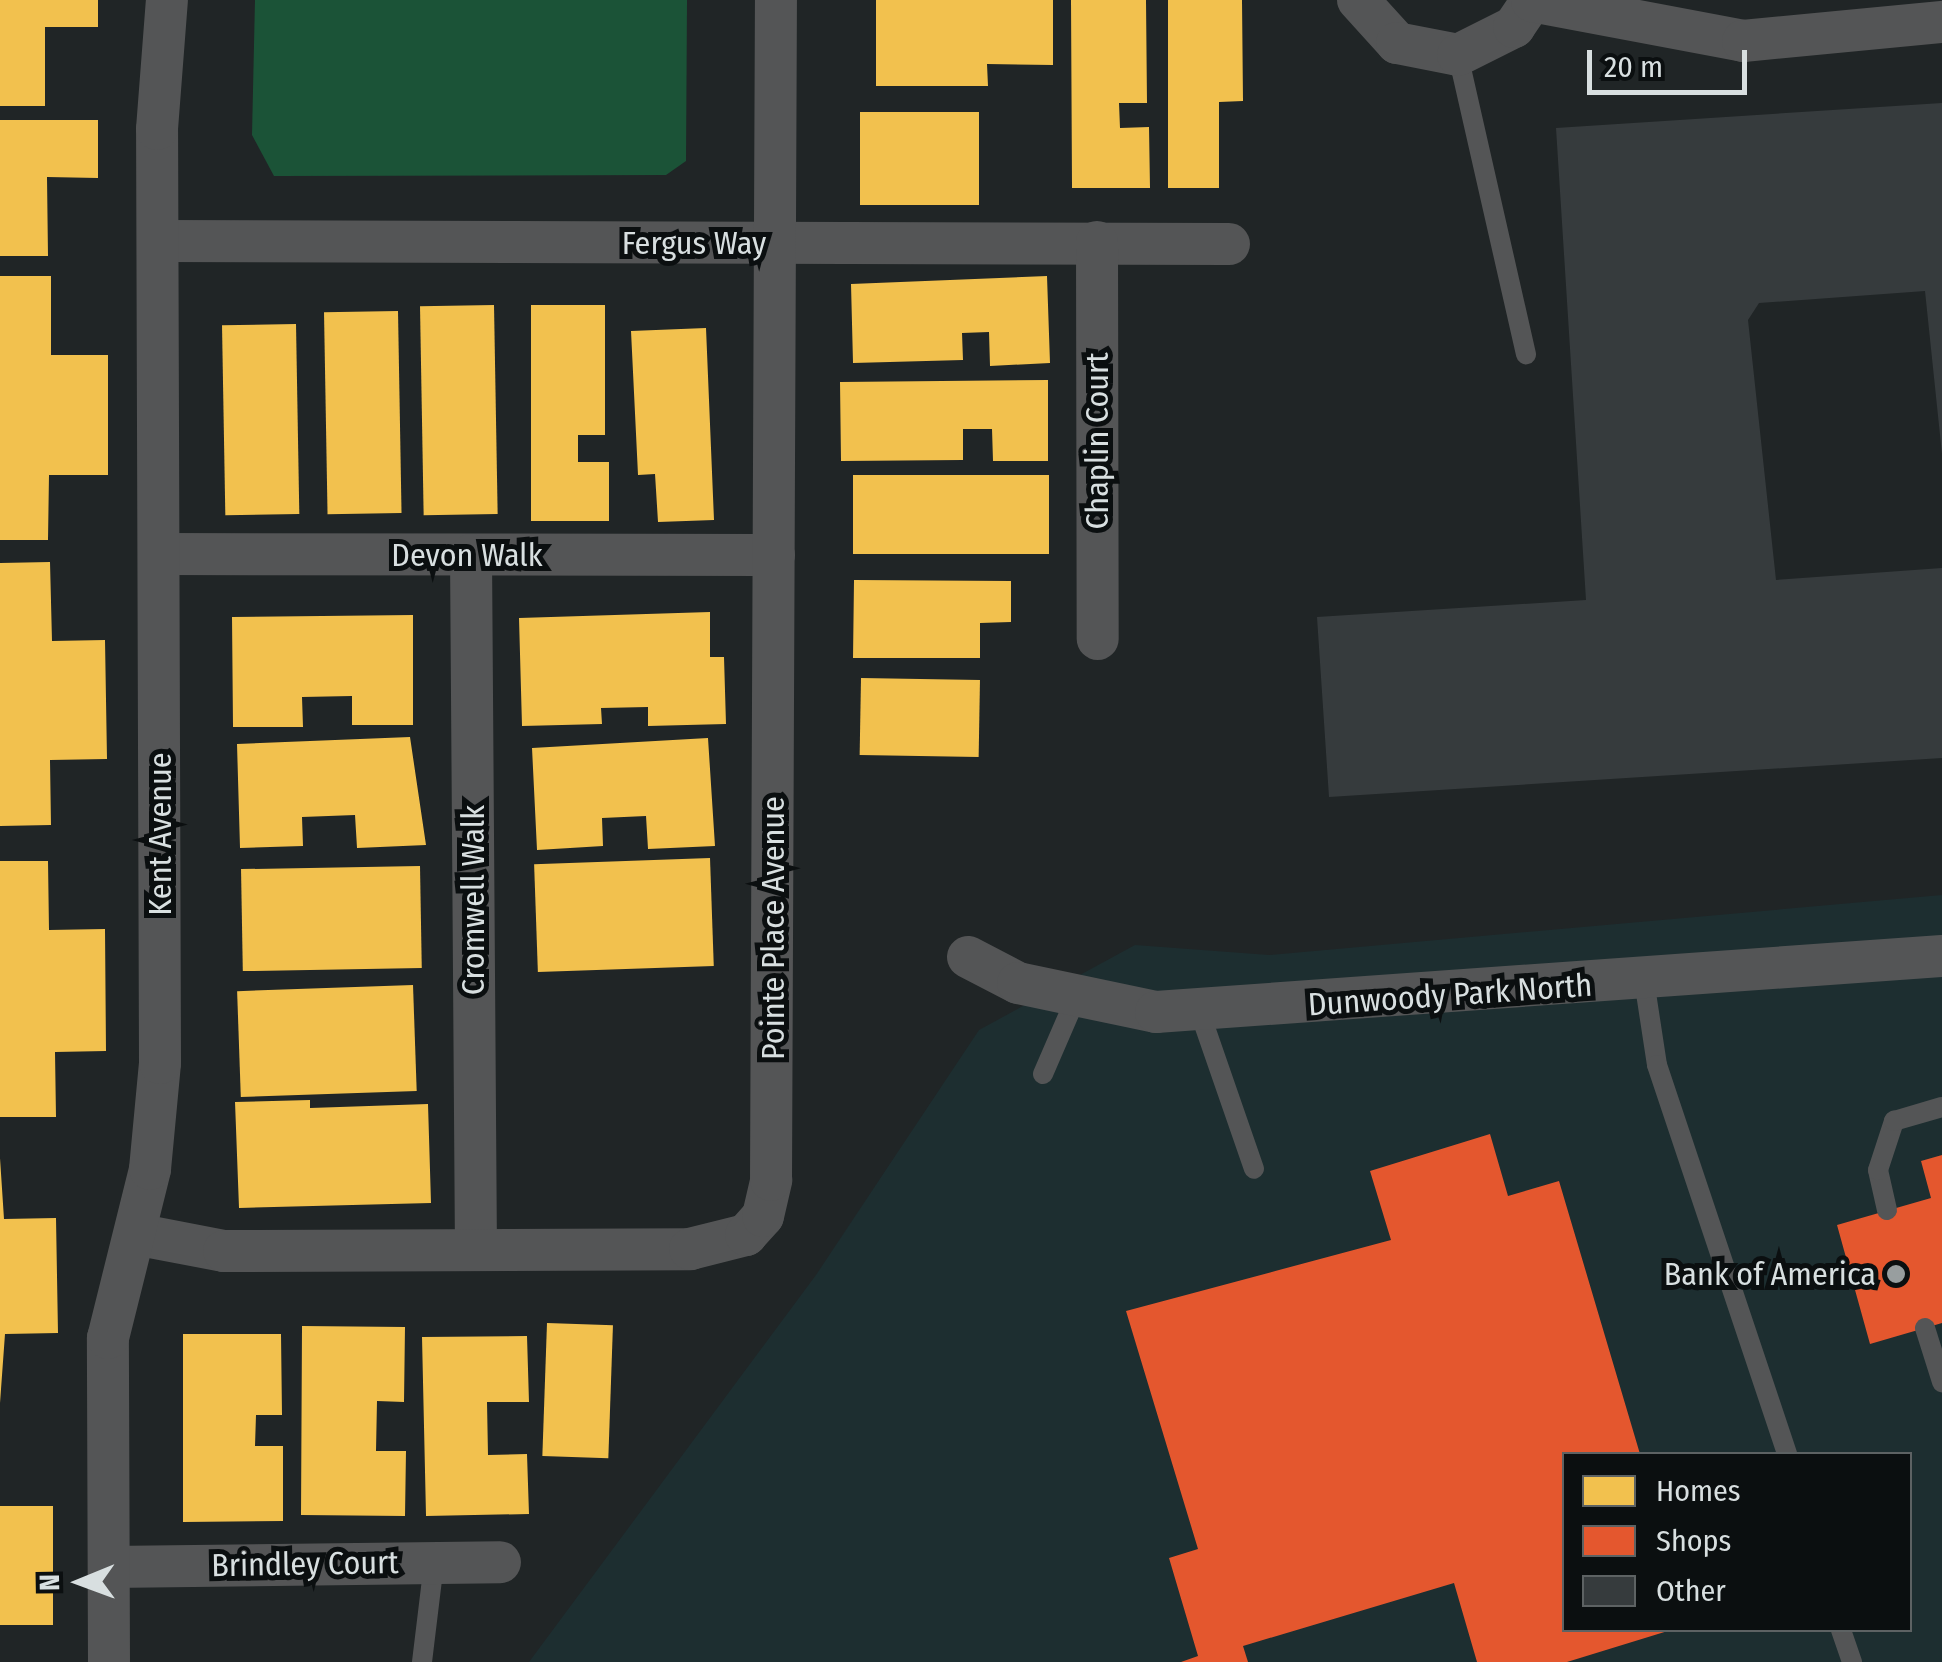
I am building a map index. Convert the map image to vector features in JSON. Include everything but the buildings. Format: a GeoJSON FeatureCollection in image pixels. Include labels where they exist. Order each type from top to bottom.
{"type":"FeatureCollection","features":[{"type":"Feature","properties":{"kind":"street","name":"Kent Avenue"},"geometry":{"type":"LineString","coordinates":[[109,1662],[108,1338],[135,1234],[160,1063],[158,240],[168,0]]}},
{"type":"Feature","properties":{"kind":"street","name":"Pointe Place Avenue"},"geometry":{"type":"LineString","coordinates":[[135,1234],[224,1251],[476,1246],[690,1249],[746,1235],[763,1216],[772,1180],[774,554],[768,244],[776,0]]}},
{"type":"Feature","properties":{"kind":"street"},"geometry":{"type":"LineString","coordinates":[[1358,0],[1397,43],[1458,55],[1514,26],[1532,0],[1743,41],[1942,22]]}},
{"type":"Feature","properties":{"kind":"street","name":"Fergus Way"},"geometry":{"type":"LineString","coordinates":[[158,240],[1229,244]]}},
{"type":"Feature","properties":{"kind":"street","name":"Chaplin Court"},"geometry":{"type":"LineString","coordinates":[[1097,242],[1098,639]]}},
{"type":"Feature","properties":{"kind":"street","name":"Devon Walk"},"geometry":{"type":"LineString","coordinates":[[160,554],[774,554]]}},
{"type":"Feature","properties":{"kind":"street","name":"Cromwell Walk"},"geometry":{"type":"LineString","coordinates":[[470,555],[476,1246]]}},
{"type":"Feature","properties":{"kind":"street","name":"Dunwoody Park North"},"geometry":{"type":"LineString","coordinates":[[968,957],[1075,1000],[1199,1010],[1942,956]]}},
{"type":"Feature","properties":{"kind":"street","name":"Brindley Court"},"geometry":{"type":"LineString","coordinates":[[110,1567],[500,1562]]}},
{"type":"Feature","properties":{"kind":"lane"},"geometry":{"type":"LineString","coordinates":[[1458,55],[1526,354]]}},
{"type":"Feature","properties":{"kind":"lane"},"geometry":{"type":"LineString","coordinates":[[1644,980],[1657,1065],[1786,1452]]}},
{"type":"Feature","properties":{"kind":"lane"},"geometry":{"type":"LineString","coordinates":[[1043,1074],[1075,1000]]}},
{"type":"Feature","properties":{"kind":"lane"},"geometry":{"type":"LineString","coordinates":[[1199,1010],[1254,1168]]}},
{"type":"Feature","properties":{"kind":"lane"},"geometry":{"type":"LineString","coordinates":[[1887,1210],[1878,1170],[1894,1122],[1942,1107]]}},
{"type":"Feature","properties":{"kind":"lane"},"geometry":{"type":"LineString","coordinates":[[1925,1328],[1942,1382]]}},
{"type":"Feature","properties":{"kind":"lane"},"geometry":{"type":"LineString","coordinates":[[422,1662],[434,1563]]}},
{"type":"Feature","properties":{"kind":"lane"},"geometry":{"type":"LineString","coordinates":[[1843,1632],[1852,1662]]}},
{"type":"Feature","properties":{"kind":"shaded area"},"geometry":{"type":"Polygon","coordinates":[[[1942,895],[1942,1662],[529,1662],[816,1275],[979,1030],[1135,945],[1269,955],[1942,895]]]}},
{"type":"Feature","properties":{"kind":"green space"},"geometry":{"type":"Polygon","coordinates":[[[255,0],[687,0],[686,161],[666,175],[274,176],[252,135],[255,0]]]}},
{"type":"Feature","properties":{"kind":"place","name":"Bank of America"},"geometry":{"type":"Point","coordinates":[1896,1274]}}]}
